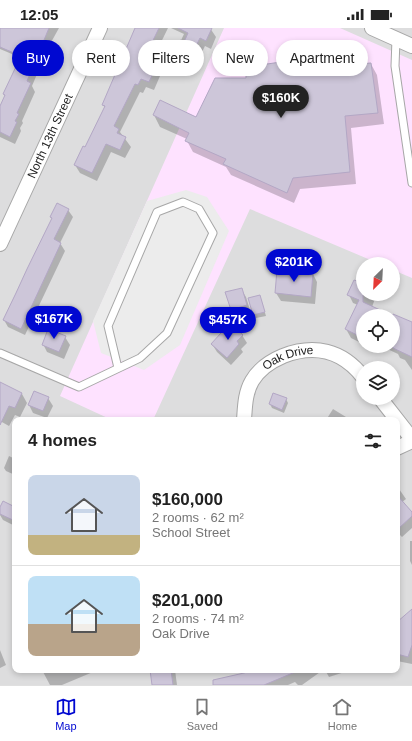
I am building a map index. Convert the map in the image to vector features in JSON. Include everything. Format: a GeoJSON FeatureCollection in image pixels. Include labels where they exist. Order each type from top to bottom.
{"type":"FeatureCollection","features":[{"type":"Feature","properties":{"kind":"street","name":"North 13th Street"},"geometry":{"type":"LineString","coordinates":[[0,244],[100,28]]}},
{"type":"Feature","properties":{"kind":"street"},"geometry":{"type":"LineString","coordinates":[[372,28],[412,46]]}},
{"type":"Feature","properties":{"kind":"street","name":"Oak Drive"},"geometry":{"type":"LineString","coordinates":[[244,417],[245,402],[252,382],[258,374],[274,360],[302,350],[315,350],[338,355],[352,364],[356,369]]}},
{"type":"Feature","properties":{"kind":"street"},"geometry":{"type":"LineString","coordinates":[[385,405],[394,417]]}},
{"type":"Feature","properties":{"kind":"street"},"geometry":{"type":"LineString","coordinates":[[400,424],[412,440],[400,446]]}},
{"type":"Feature","properties":{"kind":"lane"},"geometry":{"type":"LineString","coordinates":[[396,39],[395,66],[412,183]]}},
{"type":"Feature","properties":{"kind":"lane"},"geometry":{"type":"LineString","coordinates":[[0,353],[79,387],[140,358],[167,333],[213,233],[199,209],[183,202],[157,212],[108,326],[118,368]]}},
{"type":"Feature","properties":{"kind":"shaded area"},"geometry":{"type":"Polygon","coordinates":[[[0,28],[412,28],[412,685],[0,685],[0,28]]]}},
{"type":"Feature","properties":{"kind":"shaded area"},"geometry":{"type":"Polygon","coordinates":[[[224,28],[340,28],[367,40],[276,40],[276,76],[368,76],[368,40],[412,60],[412,278],[400,273],[400,257],[363,257],[250,209],[154,417],[106,417],[60,396],[203,76],[204,76],[212,55],[212,76],[268,76],[268,40],[219,40],[224,28]]]}},
{"type":"Feature","properties":{"kind":"shaded area"},"geometry":{"type":"Polygon","coordinates":[[[186,190],[207,197],[229,231],[180,345],[144,370],[101,353],[93,321],[147,201],[186,190]]]}},
{"type":"Feature","properties":{"kind":"building"},"geometry":{"type":"Polygon","coordinates":[[[0,28],[49,28],[44,40],[12,40],[12,52],[0,47],[0,28]]]}},
{"type":"Feature","properties":{"kind":"building"},"geometry":{"type":"Polygon","coordinates":[[[135,28],[159,28],[153,40],[138,40],[138,76],[152,76],[149,82],[141,79],[138,85],[135,84],[114,126],[119,129],[117,133],[126,137],[120,150],[106,144],[92,173],[74,165],[83,146],[85,147],[105,106],[102,105],[114,76],[130,76],[130,40],[135,28]]]}},
{"type":"Feature","properties":{"kind":"building"},"geometry":{"type":"Polygon","coordinates":[[[178,28],[212,28],[206,41],[200,38],[199,40],[185,40],[188,33],[178,28]]]}},
{"type":"Feature","properties":{"kind":"building"},"geometry":{"type":"Polygon","coordinates":[[[276,63],[276,76],[368,76],[368,63],[371,63],[378,113],[345,116],[350,172],[293,178],[287,193],[223,164],[226,159],[185,141],[189,133],[153,115],[160,100],[196,117],[215,78],[268,76],[268,64],[276,63]]]}},
{"type":"Feature","properties":{"kind":"building"},"geometry":{"type":"Polygon","coordinates":[[[12,75],[29,76],[27,81],[31,83],[17,113],[19,114],[15,121],[17,122],[10,137],[0,132],[0,106],[5,95],[3,94],[12,75]]]}},
{"type":"Feature","properties":{"kind":"building"},"geometry":{"type":"Polygon","coordinates":[[[57,203],[69,209],[54,239],[61,243],[21,329],[3,320],[52,218],[50,217],[57,203]]]}},
{"type":"Feature","properties":{"kind":"building"},"geometry":{"type":"Polygon","coordinates":[[[277,270],[313,273],[311,297],[275,293],[277,270]]]}},
{"type":"Feature","properties":{"kind":"building"},"geometry":{"type":"Polygon","coordinates":[[[354,280],[356,281],[356,299],[347,295],[354,280]]]}},
{"type":"Feature","properties":{"kind":"building"},"geometry":{"type":"Polygon","coordinates":[[[242,288],[247,305],[231,310],[225,292],[242,288]]]}},
{"type":"Feature","properties":{"kind":"building"},"geometry":{"type":"Polygon","coordinates":[[[260,295],[265,312],[253,315],[248,298],[260,295]]]}},
{"type":"Feature","properties":{"kind":"building"},"geometry":{"type":"Polygon","coordinates":[[[359,301],[363,301],[378,309],[356,309],[356,334],[345,329],[359,301]]]}},
{"type":"Feature","properties":{"kind":"building"},"geometry":{"type":"Polygon","coordinates":[[[400,317],[412,322],[412,357],[400,351],[400,317]]]}},
{"type":"Feature","properties":{"kind":"building"},"geometry":{"type":"Polygon","coordinates":[[[230,323],[243,335],[237,341],[239,344],[227,358],[211,344],[230,323]]]}},
{"type":"Feature","properties":{"kind":"building"},"geometry":{"type":"Polygon","coordinates":[[[48,329],[66,336],[59,352],[42,345],[48,329]]]}},
{"type":"Feature","properties":{"kind":"building"},"geometry":{"type":"Polygon","coordinates":[[[0,382],[22,393],[15,408],[9,406],[0,425],[0,382]]]}},
{"type":"Feature","properties":{"kind":"building"},"geometry":{"type":"Polygon","coordinates":[[[34,391],[49,397],[43,411],[28,405],[34,391]]]}},
{"type":"Feature","properties":{"kind":"building"},"geometry":{"type":"Polygon","coordinates":[[[273,393],[287,398],[282,410],[269,404],[273,393]]]}},
{"type":"Feature","properties":{"kind":"building"},"geometry":{"type":"Polygon","coordinates":[[[400,498],[412,512],[412,516],[400,527],[400,498]]]}},
{"type":"Feature","properties":{"kind":"building"},"geometry":{"type":"Polygon","coordinates":[[[3,501],[12,506],[12,520],[0,514],[0,507],[3,501]]]}},
{"type":"Feature","properties":{"kind":"building"},"geometry":{"type":"Polygon","coordinates":[[[412,609],[412,645],[408,657],[400,655],[400,619],[412,609]]]}},
{"type":"Feature","properties":{"kind":"building"},"geometry":{"type":"Polygon","coordinates":[[[150,673],[171,673],[173,685],[152,685],[150,673]]]}},
{"type":"Feature","properties":{"kind":"building"},"geometry":{"type":"Polygon","coordinates":[[[244,673],[293,673],[264,685],[213,685],[213,680],[244,673]]]}}]}
